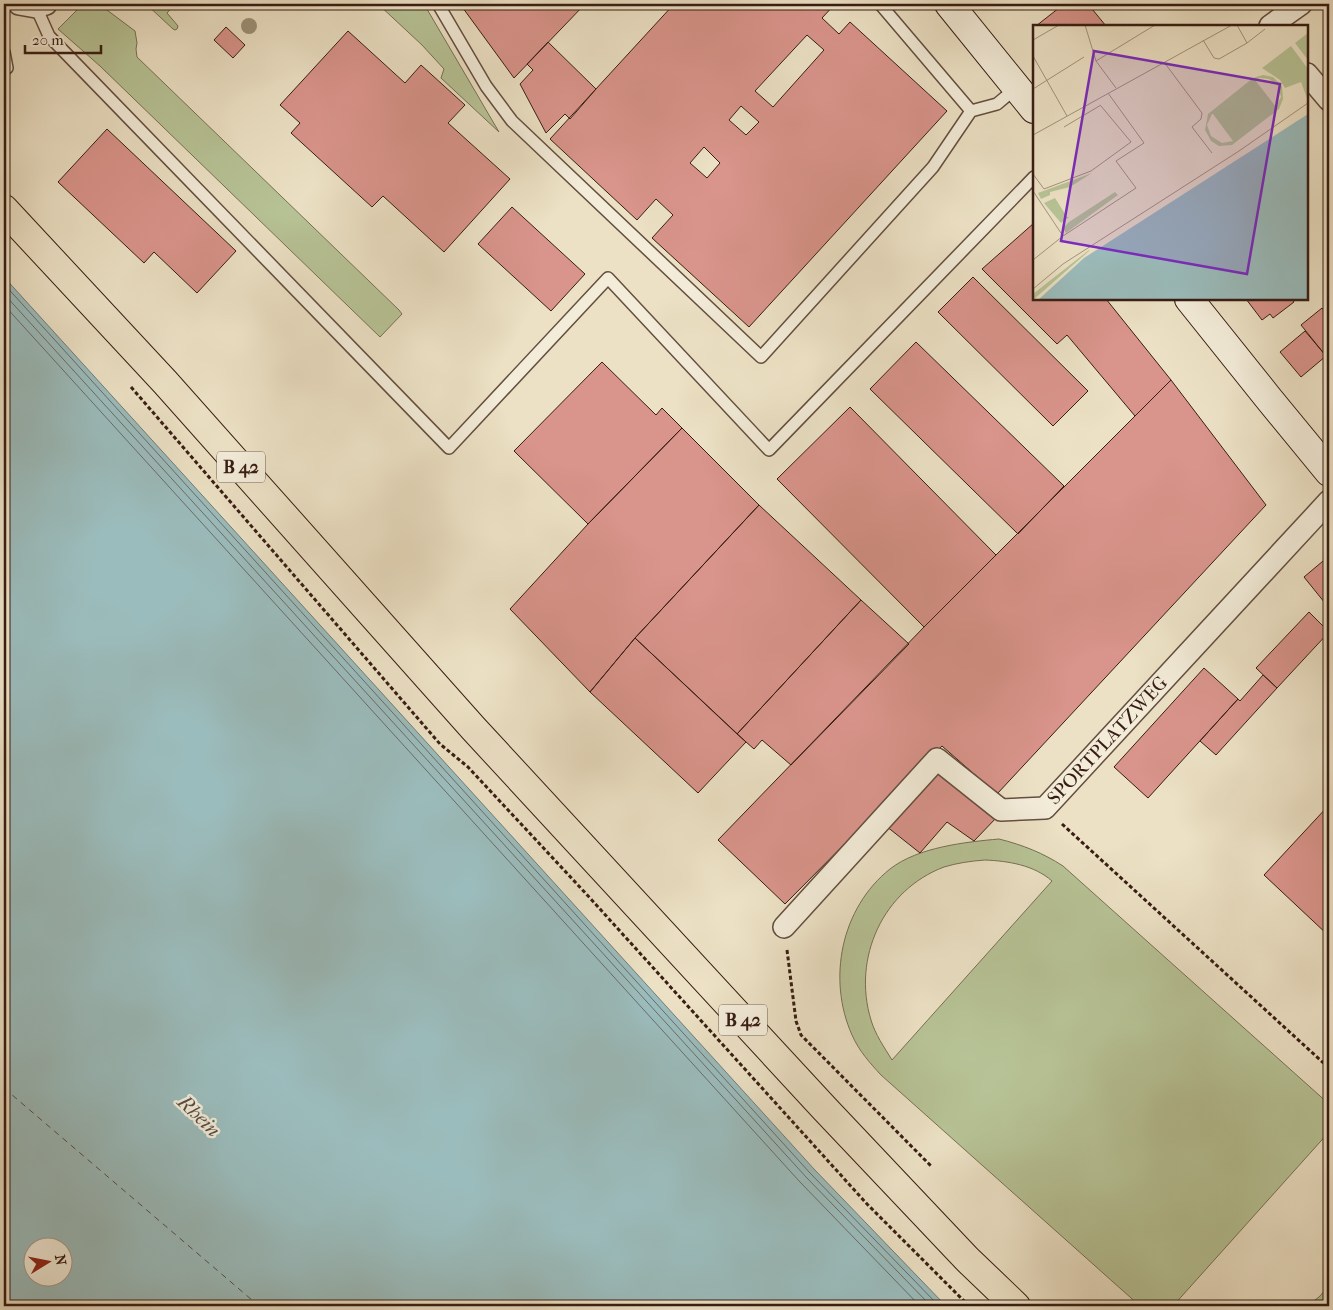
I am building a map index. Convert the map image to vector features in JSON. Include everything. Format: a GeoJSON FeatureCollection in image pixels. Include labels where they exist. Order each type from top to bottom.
{"type":"FeatureCollection","features":[{"type":"Feature","properties":{"kind":"main road"},"geometry":{"type":"LineString","coordinates":[[949,4],[1033,108]]}},
{"type":"Feature","properties":{"kind":"main road","name":"B 42"},"geometry":{"type":"LineString","coordinates":[[4,209],[165,382],[474,729],[825,1109],[967,1259],[1016,1306]]}},
{"type":"Feature","properties":{"kind":"main road"},"geometry":{"type":"LineString","coordinates":[[1190,300],[1329,472]]}},
{"type":"Feature","properties":{"kind":"street"},"geometry":{"type":"LineString","coordinates":[[1271,25],[1302,4]]}},
{"type":"Feature","properties":{"kind":"street"},"geometry":{"type":"LineString","coordinates":[[1308,75],[1329,100]]}},
{"type":"Feature","properties":{"kind":"street","name":"SPORTPLATZWEG"},"geometry":{"type":"LineString","coordinates":[[784,927],[937,759],[1001,810],[1045,808],[1329,501]]}},
{"type":"Feature","properties":{"kind":"lane"},"geometry":{"type":"LineString","coordinates":[[438,4],[486,86],[512,121],[761,357],[933,167],[971,111],[996,104],[1016,88]]}},
{"type":"Feature","properties":{"kind":"lane"},"geometry":{"type":"LineString","coordinates":[[880,4],[971,111]]}},
{"type":"Feature","properties":{"kind":"lane"},"geometry":{"type":"LineString","coordinates":[[34,5],[49,36],[449,448],[608,278],[769,450],[1033,178]]}},
{"type":"Feature","properties":{"kind":"lane"},"geometry":{"type":"LineString","coordinates":[[4,52],[7,68]]}},
{"type":"Feature","properties":{"kind":"path"},"geometry":{"type":"LineString","coordinates":[[1045,808],[1329,1068]]}},
{"type":"Feature","properties":{"kind":"path"},"geometry":{"type":"LineString","coordinates":[[784,927],[796,1021],[800,1035],[931,1166]]}},
{"type":"Feature","properties":{"kind":"green space"},"geometry":{"type":"Polygon","coordinates":[[[83,4],[99,4],[135,31],[137,57],[399,310],[402,314],[380,337],[100,66],[58,29],[83,4]]]}},
{"type":"Feature","properties":{"kind":"green space"},"geometry":{"type":"Polygon","coordinates":[[[146,4],[175,4],[167,13],[178,26],[177,29],[173,29],[146,4]]]}},
{"type":"Feature","properties":{"kind":"green space"},"geometry":{"type":"Polygon","coordinates":[[[378,4],[424,4],[499,132],[441,78],[444,69],[422,45],[378,4]]]}},
{"type":"Feature","properties":{"kind":"green space"},"geometry":{"type":"Polygon","coordinates":[[[999,839],[1040,853],[1063,866],[1329,1104],[1329,1132],[1173,1306],[1140,1306],[881,1075],[861,1052],[852,1035],[844,1013],[840,991],[840,968],[843,946],[850,924],[860,904],[873,885],[890,869],[914,855],[957,844],[999,839]],[[980,860],[954,864],[923,878],[904,892],[889,909],[878,929],[870,950],[866,973],[866,997],[873,1025],[892,1060],[1052,881],[1029,868],[1012,863],[980,860]]]}},
{"type":"Feature","properties":{"kind":"green space"},"geometry":{"type":"Polygon","coordinates":[[[1329,1286],[1329,1306],[1307,1306],[1319,1297],[1329,1286]]]}},
{"type":"Feature","properties":{"kind":"water","name":"Rhein"},"geometry":{"type":"Polygon","coordinates":[[[4,277],[814,1169],[946,1306],[4,1306],[4,277]]]}},
{"type":"Feature","properties":{"kind":"building"},"geometry":{"type":"Polygon","coordinates":[[[460,4],[585,4],[514,78],[460,4]]]}},
{"type":"Feature","properties":{"kind":"building"},"geometry":{"type":"Polygon","coordinates":[[[674,4],[835,4],[822,18],[839,34],[850,22],[947,111],[749,327],[652,238],[673,215],[656,199],[637,220],[550,139],[674,4]],[[807,35],[755,91],[773,107],[824,50],[807,35]],[[741,106],[729,120],[746,135],[759,122],[741,106]],[[704,147],[690,163],[707,178],[720,163],[704,147]]]}},
{"type":"Feature","properties":{"kind":"building"},"geometry":{"type":"Polygon","coordinates":[[[1064,4],[1088,4],[1105,25],[1037,25],[1064,4]]]}},
{"type":"Feature","properties":{"kind":"building"},"geometry":{"type":"Polygon","coordinates":[[[226,27],[245,45],[233,58],[214,40],[226,27]]]}},
{"type":"Feature","properties":{"kind":"building"},"geometry":{"type":"Polygon","coordinates":[[[348,31],[405,83],[421,65],[465,105],[448,123],[510,179],[444,252],[383,196],[372,207],[291,133],[300,123],[280,105],[348,31]]]}},
{"type":"Feature","properties":{"kind":"building"},"geometry":{"type":"Polygon","coordinates":[[[548,42],[596,89],[570,119],[565,114],[546,133],[520,84],[533,70],[527,64],[548,42]]]}},
{"type":"Feature","properties":{"kind":"building"},"geometry":{"type":"Polygon","coordinates":[[[107,129],[236,251],[197,293],[154,252],[144,263],[58,182],[107,129]]]}},
{"type":"Feature","properties":{"kind":"building"},"geometry":{"type":"Polygon","coordinates":[[[512,207],[585,274],[551,311],[478,244],[512,207]]]}},
{"type":"Feature","properties":{"kind":"building"},"geometry":{"type":"Polygon","coordinates":[[[1033,224],[1033,300],[1107,300],[1171,380],[1135,416],[1067,335],[1057,344],[982,269],[1033,224]]]}},
{"type":"Feature","properties":{"kind":"building"},"geometry":{"type":"Polygon","coordinates":[[[973,277],[1088,391],[1053,426],[938,312],[973,277]]]}},
{"type":"Feature","properties":{"kind":"building"},"geometry":{"type":"Polygon","coordinates":[[[1247,300],[1293,300],[1294,302],[1273,318],[1270,314],[1262,320],[1247,300]]]}},
{"type":"Feature","properties":{"kind":"building"},"geometry":{"type":"Polygon","coordinates":[[[1322,308],[1329,317],[1329,354],[1326,356],[1301,325],[1322,308]]]}},
{"type":"Feature","properties":{"kind":"building"},"geometry":{"type":"Polygon","coordinates":[[[1305,331],[1326,356],[1301,377],[1280,352],[1305,331]]]}},
{"type":"Feature","properties":{"kind":"building"},"geometry":{"type":"Polygon","coordinates":[[[916,342],[1064,486],[1018,534],[870,389],[916,342]]]}},
{"type":"Feature","properties":{"kind":"building"},"geometry":{"type":"Polygon","coordinates":[[[602,362],[656,415],[662,408],[682,428],[588,524],[514,451],[602,362]]]}},
{"type":"Feature","properties":{"kind":"building"},"geometry":{"type":"Polygon","coordinates":[[[1171,380],[1266,505],[997,794],[942,746],[785,904],[718,840],[924,627],[1171,380]]]}},
{"type":"Feature","properties":{"kind":"building"},"geometry":{"type":"Polygon","coordinates":[[[850,407],[996,555],[924,627],[777,479],[850,407]]]}},
{"type":"Feature","properties":{"kind":"building"},"geometry":{"type":"Polygon","coordinates":[[[682,428],[759,505],[635,638],[590,692],[510,609],[588,524],[682,428]]]}},
{"type":"Feature","properties":{"kind":"building"},"geometry":{"type":"Polygon","coordinates":[[[759,505],[861,600],[737,734],[635,638],[759,505]]]}},
{"type":"Feature","properties":{"kind":"building"},"geometry":{"type":"Polygon","coordinates":[[[1329,556],[1329,608],[1304,577],[1329,556]]]}},
{"type":"Feature","properties":{"kind":"building"},"geometry":{"type":"Polygon","coordinates":[[[861,600],[909,644],[791,765],[762,740],[754,749],[737,734],[861,600]]]}},
{"type":"Feature","properties":{"kind":"building"},"geometry":{"type":"Polygon","coordinates":[[[1309,612],[1329,632],[1277,688],[1256,668],[1309,612]]]}},
{"type":"Feature","properties":{"kind":"building"},"geometry":{"type":"Polygon","coordinates":[[[635,638],[746,742],[698,793],[590,692],[635,638]]]}},
{"type":"Feature","properties":{"kind":"building"},"geometry":{"type":"Polygon","coordinates":[[[1204,668],[1238,699],[1148,798],[1114,767],[1204,668]]]}},
{"type":"Feature","properties":{"kind":"building"},"geometry":{"type":"Polygon","coordinates":[[[1263,675],[1277,688],[1216,755],[1200,741],[1238,699],[1240,701],[1263,675]]]}},
{"type":"Feature","properties":{"kind":"building"},"geometry":{"type":"Polygon","coordinates":[[[938,764],[998,816],[974,841],[947,822],[920,853],[886,826],[938,764]]]}},
{"type":"Feature","properties":{"kind":"building"},"geometry":{"type":"Polygon","coordinates":[[[1329,805],[1329,936],[1264,875],[1329,805]]]}},
{"type":"Feature","properties":{"kind":"ferry route"},"geometry":{"type":"LineString","coordinates":[[4,1088],[259,1306]]}}]}
